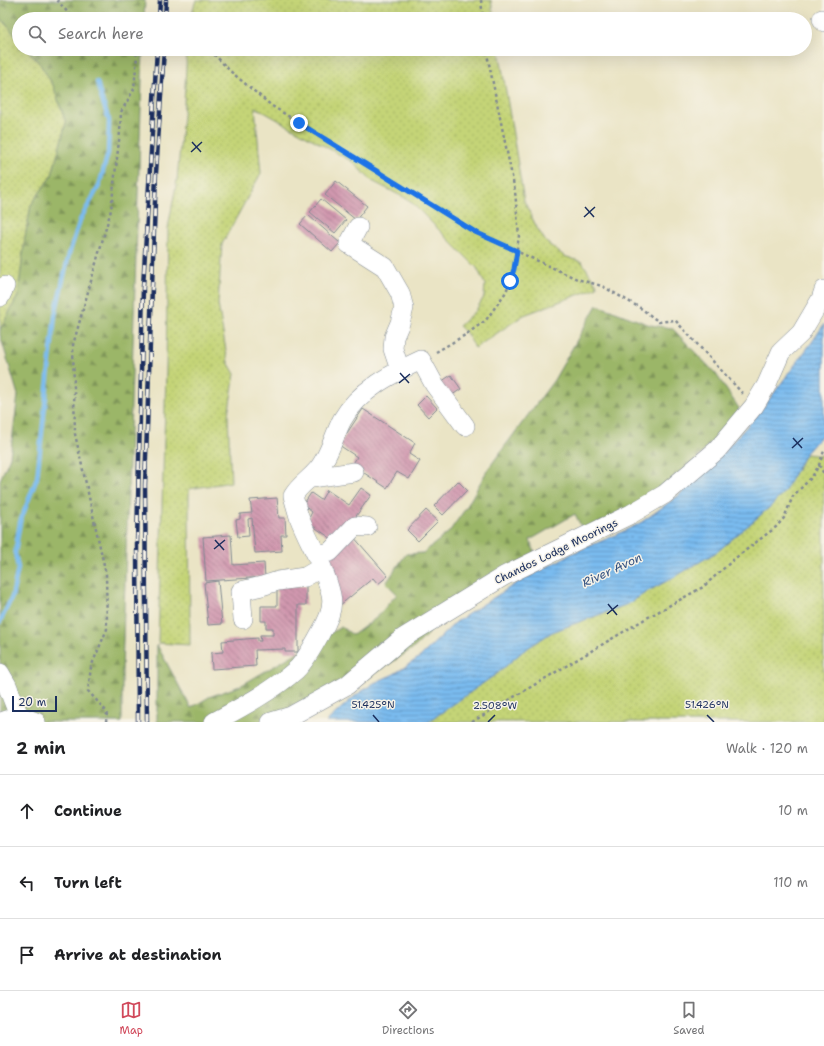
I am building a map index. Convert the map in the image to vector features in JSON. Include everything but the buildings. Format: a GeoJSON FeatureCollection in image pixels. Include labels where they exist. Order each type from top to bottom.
{"type":"FeatureCollection","features":[{"type":"Feature","properties":{"kind":"street"},"geometry":{"type":"LineString","coordinates":[[358,227],[349,244],[385,267],[400,292],[404,308],[400,324],[394,336],[393,349],[400,370]]}},
{"type":"Feature","properties":{"kind":"street","name":"Chandos Lodge Moorings"},"geometry":{"type":"LineString","coordinates":[[271,722],[291,716],[347,685],[403,638],[504,576],[631,514],[664,494],[717,450],[748,400],[766,386],[781,352],[801,333],[821,299],[824,290]]}},
{"type":"Feature","properties":{"kind":"street"},"geometry":{"type":"LineString","coordinates":[[214,722],[238,710],[272,688],[296,669],[313,647],[325,626],[332,609],[331,596],[320,561],[299,516],[294,496],[299,487],[312,478],[323,462],[343,419],[358,399],[385,377],[421,360],[434,384],[465,426]]}},
{"type":"Feature","properties":{"kind":"street"},"geometry":{"type":"LineString","coordinates":[[312,478],[354,472]]}},
{"type":"Feature","properties":{"kind":"street"},"geometry":{"type":"LineString","coordinates":[[243,619],[241,591],[278,581],[305,577],[355,526],[367,528]]}},
{"type":"Feature","properties":{"kind":"street"},"geometry":{"type":"LineString","coordinates":[[0,673],[28,719],[1,722]]}},
{"type":"Feature","properties":{"kind":"path"},"geometry":{"type":"LineString","coordinates":[[57,0],[67,12]]}},
{"type":"Feature","properties":{"kind":"path"},"geometry":{"type":"LineString","coordinates":[[481,0],[482,12]]}},
{"type":"Feature","properties":{"kind":"path"},"geometry":{"type":"LineString","coordinates":[[106,722],[107,712],[88,691],[91,666],[107,629],[106,574],[75,434],[74,345],[111,210],[121,112],[134,89],[137,56]]}},
{"type":"Feature","properties":{"kind":"path"},"geometry":{"type":"LineString","coordinates":[[217,56],[230,71],[272,106],[475,232],[577,279],[602,286],[642,309],[659,322],[675,320],[748,400]]}},
{"type":"Feature","properties":{"kind":"path"},"geometry":{"type":"LineString","coordinates":[[421,360],[467,334],[486,320],[506,292],[514,269],[519,236],[515,191],[487,56]]}},
{"type":"Feature","properties":{"kind":"path"},"geometry":{"type":"LineString","coordinates":[[472,722],[645,619],[703,587],[733,560],[776,527],[784,518],[793,496],[812,477],[819,465],[824,451]]}},
{"type":"Feature","properties":{"kind":"path"},"geometry":{"type":"LineString","coordinates":[[819,465],[824,474]]}},
{"type":"Feature","properties":{"kind":"green space"},"geometry":{"type":"Polygon","coordinates":[[[0,0],[145,0],[144,12],[12,12],[12,31],[0,18],[0,0]]]}},
{"type":"Feature","properties":{"kind":"green space"},"geometry":{"type":"Polygon","coordinates":[[[196,0],[491,0],[493,12],[192,12],[196,0]]]}},
{"type":"Feature","properties":{"kind":"green space"},"geometry":{"type":"Polygon","coordinates":[[[0,18],[12,31],[12,56],[33,56],[40,64],[53,85],[66,123],[52,175],[31,205],[25,237],[18,296],[0,330],[0,18]]]}},
{"type":"Feature","properties":{"kind":"green space"},"geometry":{"type":"Polygon","coordinates":[[[33,56],[143,56],[122,670],[122,722],[0,722],[0,480],[10,457],[18,395],[0,335],[0,330],[18,296],[25,237],[31,205],[52,175],[66,123],[53,85],[33,56]]]}},
{"type":"Feature","properties":{"kind":"green space"},"geometry":{"type":"Polygon","coordinates":[[[187,56],[500,56],[524,201],[537,228],[546,242],[564,256],[582,262],[597,285],[596,288],[524,315],[475,348],[467,334],[459,326],[476,310],[484,297],[485,284],[477,268],[409,200],[372,181],[351,161],[255,107],[261,173],[222,244],[218,304],[228,362],[235,374],[228,415],[231,482],[189,489],[190,645],[158,643],[166,372],[168,228],[177,180],[187,56]]]}},
{"type":"Feature","properties":{"kind":"green space"},"geometry":{"type":"Polygon","coordinates":[[[597,305],[650,325],[672,328],[716,374],[740,410],[695,461],[642,503],[583,530],[575,514],[530,540],[536,556],[479,582],[415,647],[308,718],[298,722],[157,722],[157,645],[191,708],[209,697],[240,686],[341,627],[353,635],[376,618],[397,594],[386,583],[406,554],[423,553],[449,532],[466,508],[488,469],[554,380],[597,305]]]}},
{"type":"Feature","properties":{"kind":"green space"},"geometry":{"type":"Polygon","coordinates":[[[805,454],[824,456],[824,722],[428,722],[499,672],[523,651],[552,632],[628,604],[718,551],[771,506],[798,468],[805,454]]]}},
{"type":"Feature","properties":{"kind":"water","name":"River Avon"},"geometry":{"type":"Polygon","coordinates":[[[824,324],[824,433],[805,454],[784,492],[771,506],[718,551],[628,604],[552,632],[523,651],[499,672],[428,722],[326,722],[355,696],[374,683],[394,674],[420,657],[456,622],[482,605],[517,583],[573,553],[639,524],[678,496],[708,469],[759,413],[824,324]]]}},
{"type":"Feature","properties":{"kind":"waterway"},"geometry":{"type":"LineString","coordinates":[[0,622],[12,597],[18,568],[15,553],[20,522],[37,478],[55,315],[69,254],[80,220],[99,186],[108,153],[109,120],[97,82]]}},
{"type":"Feature","properties":{"kind":"railway"},"geometry":{"type":"LineString","coordinates":[[159,12],[160,0]]}},
{"type":"Feature","properties":{"kind":"railway"},"geometry":{"type":"LineString","coordinates":[[165,12],[166,0]]}},
{"type":"Feature","properties":{"kind":"railway"},"geometry":{"type":"LineString","coordinates":[[138,722],[137,544],[143,287],[157,56]]}},
{"type":"Feature","properties":{"kind":"railway"},"geometry":{"type":"LineString","coordinates":[[147,722],[145,485],[156,173],[164,56]]}},
{"type":"Feature","properties":{"kind":"route"},"geometry":{"type":"LineString","coordinates":[[299,123],[475,232],[517,251],[510,281]]}}]}
